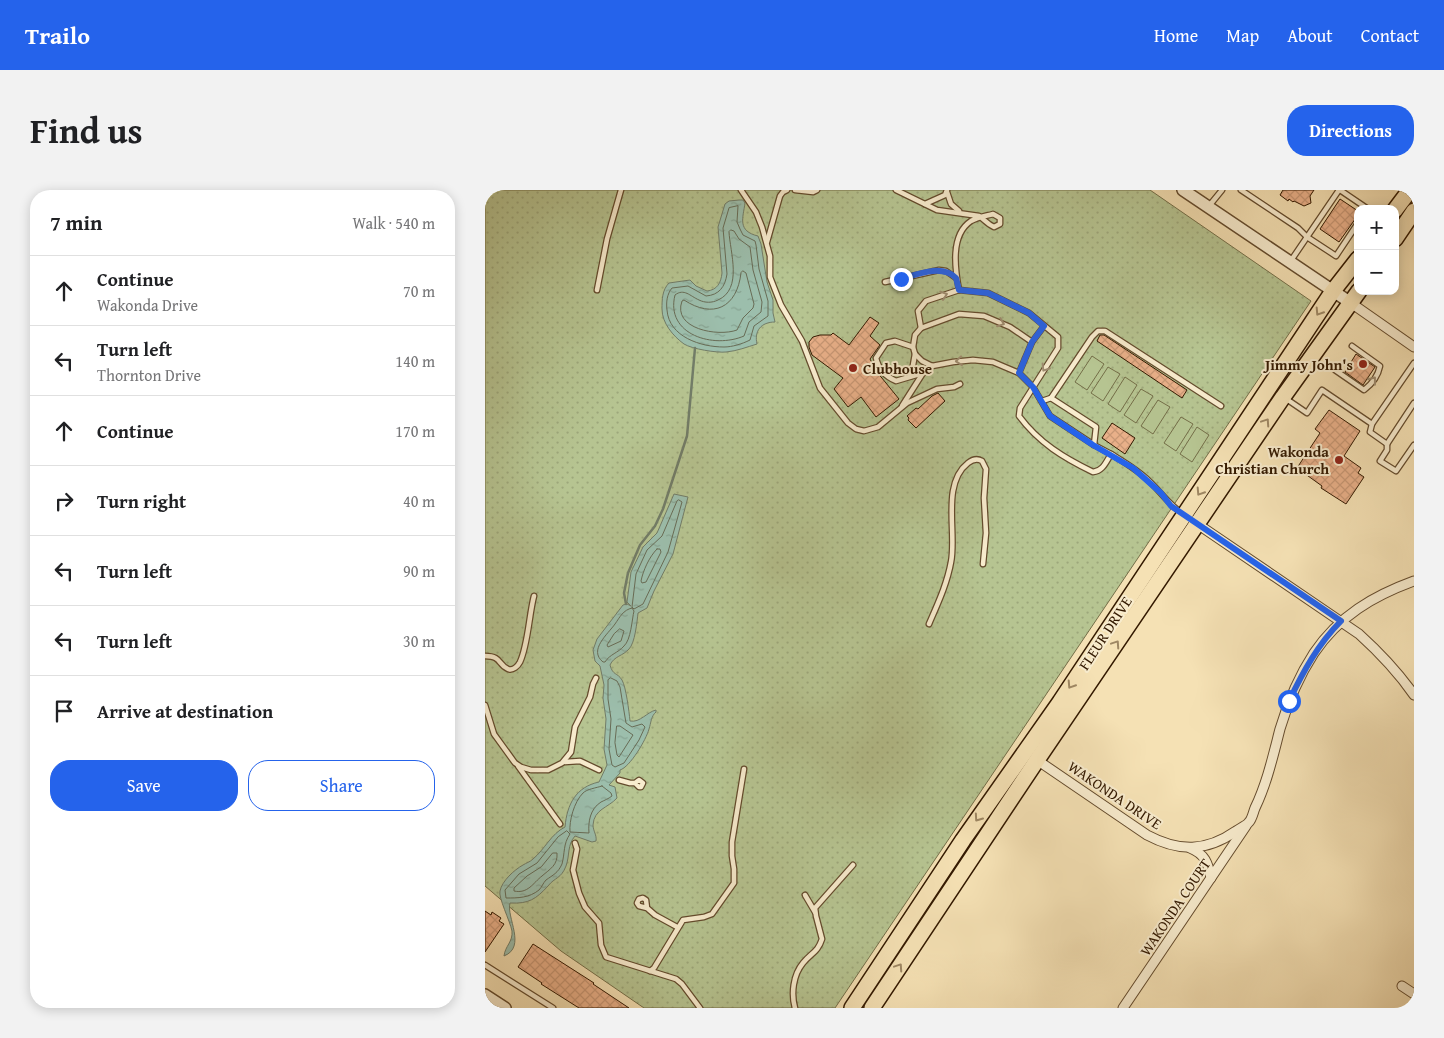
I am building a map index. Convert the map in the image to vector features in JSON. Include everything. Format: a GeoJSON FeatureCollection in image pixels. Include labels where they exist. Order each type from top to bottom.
{"type":"FeatureCollection","features":[{"type":"Feature","properties":{"kind":"main road"},"geometry":{"type":"LineString","coordinates":[[1399,205],[1411,190]]}},
{"type":"Feature","properties":{"kind":"main road"},"geometry":{"type":"LineString","coordinates":[[1399,234],[1412,220]]}},
{"type":"Feature","properties":{"kind":"main road","name":"FLEUR DRIVE"},"geometry":{"type":"LineString","coordinates":[[871,1008],[1037,760],[1191,520],[1333,291],[1354,264]]}},
{"type":"Feature","properties":{"kind":"main road","name":"FLEUR DRIVE"},"geometry":{"type":"LineString","coordinates":[[852,1008],[963,840],[1035,738],[1191,520],[1355,297]]}},
{"type":"Feature","properties":{"kind":"street"},"geometry":{"type":"LineString","coordinates":[[1183,190],[1333,291],[1355,297],[1414,346]]}},
{"type":"Feature","properties":{"kind":"street"},"geometry":{"type":"LineString","coordinates":[[1191,520],[1359,634],[1381,653],[1414,695]]}},
{"type":"Feature","properties":{"kind":"street"},"geometry":{"type":"LineString","coordinates":[[1249,822],[1266,780],[1289,701],[1313,654],[1341,621],[1372,600],[1414,581]]}},
{"type":"Feature","properties":{"kind":"street"},"geometry":{"type":"LineString","coordinates":[[1035,738],[1037,760]]}},
{"type":"Feature","properties":{"kind":"street","name":"WAKONDA DRIVE"},"geometry":{"type":"LineString","coordinates":[[1037,760],[1147,835],[1168,845],[1189,848],[1207,846],[1221,840],[1249,822]]}},
{"type":"Feature","properties":{"kind":"street","name":"WAKONDA COURT"},"geometry":{"type":"LineString","coordinates":[[1123,1008],[1249,822]]}},
{"type":"Feature","properties":{"kind":"street"},"geometry":{"type":"LineString","coordinates":[[1189,848],[1200,852],[1205,858],[1211,878]]}},
{"type":"Feature","properties":{"kind":"street"},"geometry":{"type":"LineString","coordinates":[[1401,986],[1414,994]]}},
{"type":"Feature","properties":{"kind":"street"},"geometry":{"type":"LineString","coordinates":[[485,995],[505,1008]]}},
{"type":"Feature","properties":{"kind":"lane"},"geometry":{"type":"LineString","coordinates":[[597,290],[607,239],[621,190]]}},
{"type":"Feature","properties":{"kind":"lane"},"geometry":{"type":"LineString","coordinates":[[741,190],[756,212],[771,256],[769,271],[772,284],[781,305],[802,341],[816,380],[827,397],[856,429],[864,431],[878,427],[892,417],[923,374],[932,366],[953,362],[993,362],[1019,373],[1033,387],[1050,416],[1147,478],[1171,506],[1191,520]]}},
{"type":"Feature","properties":{"kind":"lane"},"geometry":{"type":"LineString","coordinates":[[767,243],[780,196],[787,190]]}},
{"type":"Feature","properties":{"kind":"lane"},"geometry":{"type":"LineString","coordinates":[[795,190],[813,192],[817,190]]}},
{"type":"Feature","properties":{"kind":"lane"},"geometry":{"type":"LineString","coordinates":[[895,190],[945,212],[960,212],[981,217],[968,224],[958,240],[955,256],[956,278],[959,290]]}},
{"type":"Feature","properties":{"kind":"lane"},"geometry":{"type":"LineString","coordinates":[[1208,207],[1222,190]]}},
{"type":"Feature","properties":{"kind":"lane"},"geometry":{"type":"LineString","coordinates":[[1241,190],[1299,228],[1307,237],[1336,256],[1354,229]]}},
{"type":"Feature","properties":{"kind":"lane"},"geometry":{"type":"LineString","coordinates":[[1290,262],[1340,190],[1362,205]]}},
{"type":"Feature","properties":{"kind":"lane"},"geometry":{"type":"LineString","coordinates":[[925,204],[940,198],[947,191],[951,204],[960,212]]}},
{"type":"Feature","properties":{"kind":"lane"},"geometry":{"type":"LineString","coordinates":[[885,282],[939,270],[947,271],[956,278]]}},
{"type":"Feature","properties":{"kind":"lane"},"geometry":{"type":"LineString","coordinates":[[921,328],[918,311],[926,301],[959,290],[988,293],[1029,313],[1057,337],[1058,348],[1020,408],[1019,416],[1041,440],[1060,455],[1093,472],[1099,471],[1111,454]]}},
{"type":"Feature","properties":{"kind":"lane"},"geometry":{"type":"LineString","coordinates":[[911,376],[915,354],[913,347],[915,335],[921,328],[959,314],[984,316],[1011,327],[1032,342]]}},
{"type":"Feature","properties":{"kind":"lane"},"geometry":{"type":"LineString","coordinates":[[1019,373],[1032,342],[1044,326]]}},
{"type":"Feature","properties":{"kind":"lane"},"geometry":{"type":"LineString","coordinates":[[1042,401],[1051,398],[1092,337],[1098,331],[1105,331],[1221,406]]}},
{"type":"Feature","properties":{"kind":"lane"},"geometry":{"type":"LineString","coordinates":[[913,347],[895,341],[887,343],[876,358],[878,367],[887,377],[896,381],[923,374]]}},
{"type":"Feature","properties":{"kind":"lane"},"geometry":{"type":"LineString","coordinates":[[1335,370],[1363,390],[1369,386],[1378,374],[1380,366],[1352,346]]}},
{"type":"Feature","properties":{"kind":"lane"},"geometry":{"type":"LineString","coordinates":[[915,354],[922,361],[932,366]]}},
{"type":"Feature","properties":{"kind":"lane"},"geometry":{"type":"LineString","coordinates":[[1387,444],[1371,432],[1372,424],[1413,367]]}},
{"type":"Feature","properties":{"kind":"lane"},"geometry":{"type":"LineString","coordinates":[[901,407],[937,389],[960,384]]}},
{"type":"Feature","properties":{"kind":"lane"},"geometry":{"type":"LineString","coordinates":[[1283,397],[1307,413],[1322,390],[1372,424]]}},
{"type":"Feature","properties":{"kind":"lane"},"geometry":{"type":"LineString","coordinates":[[1051,398],[1096,427],[1093,445]]}},
{"type":"Feature","properties":{"kind":"lane"},"geometry":{"type":"LineString","coordinates":[[1414,403],[1387,444],[1387,450],[1380,461],[1396,472],[1414,445]]}},
{"type":"Feature","properties":{"kind":"lane"},"geometry":{"type":"LineString","coordinates":[[929,624],[943,592],[952,560],[951,510],[955,487],[962,470],[969,463],[977,459],[982,461],[986,469],[984,498],[986,533],[983,564]]}},
{"type":"Feature","properties":{"kind":"lane"},"geometry":{"type":"LineString","coordinates":[[485,656],[495,657],[508,669],[518,665],[524,647],[533,596]]}},
{"type":"Feature","properties":{"kind":"lane"},"geometry":{"type":"LineString","coordinates":[[563,762],[571,752],[575,727],[590,697],[596,678]]}},
{"type":"Feature","properties":{"kind":"lane"},"geometry":{"type":"LineString","coordinates":[[485,705],[494,734],[560,824]]}},
{"type":"Feature","properties":{"kind":"lane"},"geometry":{"type":"LineString","coordinates":[[571,752],[571,755],[576,760]]}},
{"type":"Feature","properties":{"kind":"lane"},"geometry":{"type":"LineString","coordinates":[[515,763],[521,767],[539,771],[549,770],[563,762],[576,760],[599,770]]}},
{"type":"Feature","properties":{"kind":"lane"},"geometry":{"type":"LineString","coordinates":[[650,971],[663,954],[683,920],[712,914],[734,883],[735,869],[732,856],[732,842],[744,770]]}},
{"type":"Feature","properties":{"kind":"lane"},"geometry":{"type":"LineString","coordinates":[[619,780],[635,783]]}},
{"type":"Feature","properties":{"kind":"lane"},"geometry":{"type":"LineString","coordinates":[[575,843],[577,849],[573,866],[575,880],[582,904],[599,923],[600,940],[604,954],[610,958],[630,963],[679,981],[700,1008]]}},
{"type":"Feature","properties":{"kind":"lane"},"geometry":{"type":"LineString","coordinates":[[815,912],[818,904],[853,865]]}},
{"type":"Feature","properties":{"kind":"lane"},"geometry":{"type":"LineString","coordinates":[[795,1008],[792,992],[794,982],[802,964],[815,953],[822,939],[815,912],[805,896]]}},
{"type":"Feature","properties":{"kind":"lane"},"geometry":{"type":"LineString","coordinates":[[647,908],[677,928]]}},
{"type":"Feature","properties":{"kind":"lane"},"geometry":{"type":"LineString","coordinates":[[485,965],[553,1008]]}},
{"type":"Feature","properties":{"kind":"green space"},"geometry":{"type":"Polygon","coordinates":[[[485,190],[1150,190],[1311,301],[835,1008],[644,1008],[561,951],[485,886],[485,190]]]}},
{"type":"Feature","properties":{"kind":"green space"},"geometry":{"type":"Polygon","coordinates":[[[1092,356],[1104,364],[1087,390],[1075,382],[1092,356]]]}},
{"type":"Feature","properties":{"kind":"green space"},"geometry":{"type":"Polygon","coordinates":[[[1108,367],[1120,374],[1103,401],[1091,393],[1108,367]]]}},
{"type":"Feature","properties":{"kind":"green space"},"geometry":{"type":"Polygon","coordinates":[[[1125,377],[1137,385],[1120,412],[1108,404],[1125,377]]]}},
{"type":"Feature","properties":{"kind":"green space"},"geometry":{"type":"Polygon","coordinates":[[[1141,389],[1153,396],[1136,423],[1124,415],[1141,389]]]}},
{"type":"Feature","properties":{"kind":"green space"},"geometry":{"type":"Polygon","coordinates":[[[1158,400],[1170,407],[1153,434],[1141,426],[1158,400]]]}},
{"type":"Feature","properties":{"kind":"green space"},"geometry":{"type":"Polygon","coordinates":[[[1181,417],[1193,424],[1176,451],[1164,443],[1181,417]]]}},
{"type":"Feature","properties":{"kind":"green space"},"geometry":{"type":"Polygon","coordinates":[[[1197,427],[1209,435],[1192,462],[1180,454],[1197,427]]]}},
{"type":"Feature","properties":{"kind":"water"},"geometry":{"type":"Polygon","coordinates":[[[743,200],[745,203],[744,227],[751,234],[758,236],[761,244],[767,282],[773,300],[775,322],[762,326],[758,331],[757,344],[746,348],[722,352],[693,348],[680,341],[666,324],[662,314],[664,292],[669,283],[690,280],[696,286],[707,291],[718,285],[722,273],[718,227],[725,204],[729,201],[743,200]]]}},
{"type":"Feature","properties":{"kind":"water"},"geometry":{"type":"Polygon","coordinates":[[[674,494],[688,497],[673,554],[647,608],[638,613],[631,646],[610,665],[612,671],[622,680],[630,721],[640,719],[656,710],[656,712],[652,718],[645,740],[628,764],[620,770],[620,773],[609,785],[615,787],[617,798],[596,815],[593,825],[596,841],[592,842],[575,836],[572,839],[566,866],[560,876],[532,900],[522,903],[510,903],[515,939],[511,952],[504,956],[512,931],[500,894],[503,883],[516,870],[533,859],[565,827],[568,811],[574,798],[584,788],[599,782],[607,765],[604,749],[606,719],[603,698],[604,685],[600,666],[595,661],[593,650],[597,639],[623,605],[631,606],[627,602],[631,572],[643,547],[657,533],[674,494]]]}},
{"type":"Feature","properties":{"kind":"building"},"geometry":{"type":"Polygon","coordinates":[[[1283,190],[1314,190],[1310,196],[1311,203],[1304,206],[1289,199],[1288,201],[1280,195],[1283,190]]]}},
{"type":"Feature","properties":{"kind":"building"},"geometry":{"type":"Polygon","coordinates":[[[1340,199],[1354,208],[1354,221],[1339,242],[1320,229],[1340,199]]]}},
{"type":"Feature","properties":{"kind":"building","name":"Clubhouse"},"geometry":{"type":"Polygon","coordinates":[[[870,317],[879,323],[870,336],[880,345],[870,359],[877,372],[899,399],[876,417],[861,397],[848,407],[834,389],[843,378],[812,355],[809,347],[809,342],[813,337],[831,335],[833,333],[849,345],[870,317]]]}},
{"type":"Feature","properties":{"kind":"building"},"geometry":{"type":"Polygon","coordinates":[[[1100,335],[1104,335],[1187,390],[1182,398],[1097,341],[1100,335]]]}},
{"type":"Feature","properties":{"kind":"building"},"geometry":{"type":"Polygon","coordinates":[[[1356,354],[1375,367],[1363,385],[1345,372],[1356,354]]]}},
{"type":"Feature","properties":{"kind":"building"},"geometry":{"type":"Polygon","coordinates":[[[938,393],[945,401],[916,428],[908,420],[907,416],[938,393]]]}},
{"type":"Feature","properties":{"kind":"building"},"geometry":{"type":"Polygon","coordinates":[[[1329,410],[1360,431],[1344,456],[1361,468],[1358,473],[1364,477],[1346,504],[1321,488],[1322,486],[1297,468],[1320,433],[1315,429],[1329,410]]]}},
{"type":"Feature","properties":{"kind":"building"},"geometry":{"type":"Polygon","coordinates":[[[1112,423],[1135,438],[1125,454],[1102,438],[1112,423]]]}},
{"type":"Feature","properties":{"kind":"building"},"geometry":{"type":"Polygon","coordinates":[[[485,911],[491,915],[492,912],[501,918],[499,921],[504,924],[485,952],[485,911]]]}},
{"type":"Feature","properties":{"kind":"building"},"geometry":{"type":"Polygon","coordinates":[[[533,944],[629,1008],[579,1008],[541,984],[518,967],[533,944]]]}},
{"type":"Feature","properties":{"kind":"waterway"},"geometry":{"type":"LineString","coordinates":[[626,604],[624,593],[628,573],[640,545],[655,526],[663,509],[687,436],[695,348]]}},
{"type":"Feature","properties":{"kind":"place","name":"Jimmy John's"},"geometry":{"type":"Point","coordinates":[1363,364]}},
{"type":"Feature","properties":{"kind":"place","name":"Clubhouse"},"geometry":{"type":"Point","coordinates":[853,368]}},
{"type":"Feature","properties":{"kind":"place","name":"Wakonda Christian Church"},"geometry":{"type":"Point","coordinates":[1339,460]}},
{"type":"Feature","properties":{"kind":"route"},"geometry":{"type":"LineString","coordinates":[[901,279],[939,270],[947,271],[956,278],[959,290],[988,293],[1029,313],[1044,326],[1032,342],[1019,373],[1033,387],[1050,416],[1093,445],[1133,468],[1147,478],[1171,506],[1341,621],[1313,654],[1289,701]]}}]}
